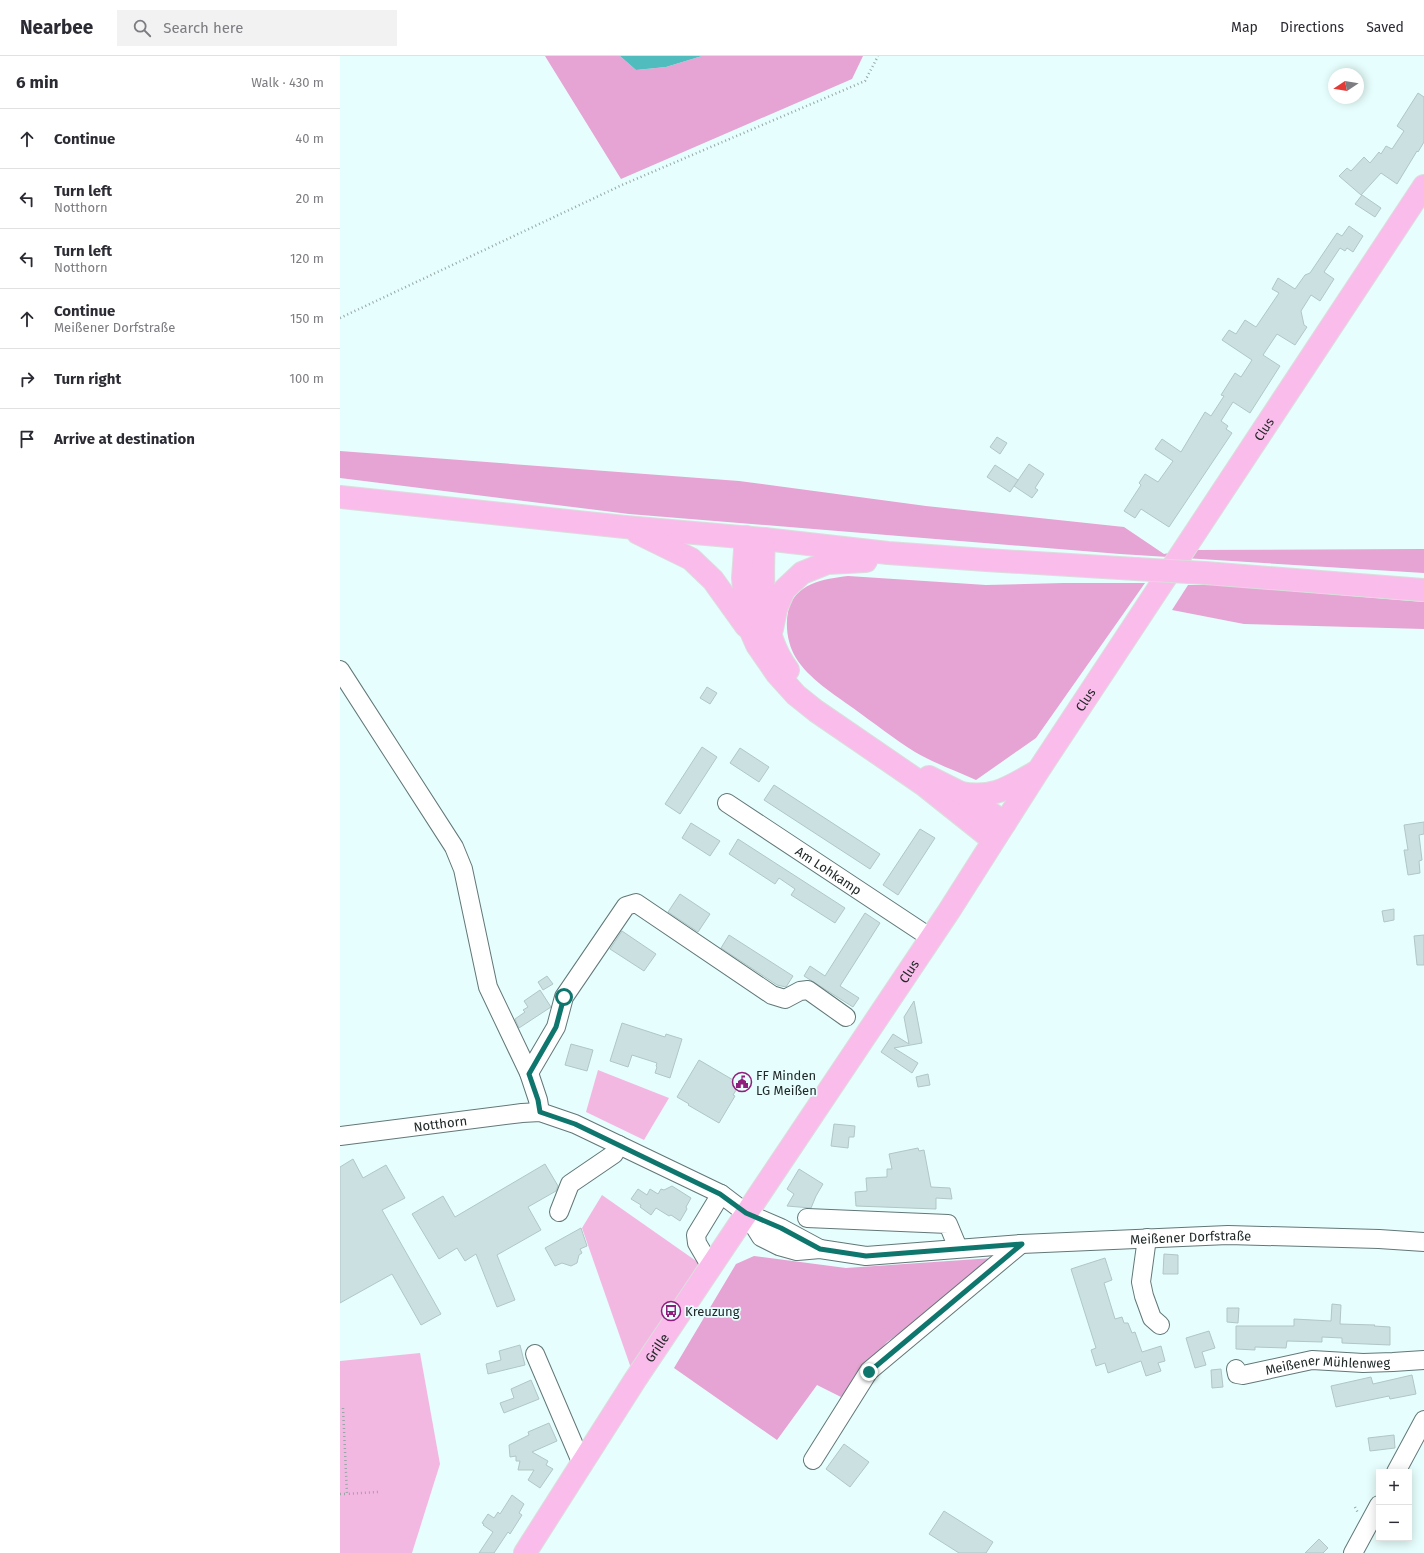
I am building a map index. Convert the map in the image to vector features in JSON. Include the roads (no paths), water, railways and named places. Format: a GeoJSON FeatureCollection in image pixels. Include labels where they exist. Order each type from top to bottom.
{"type":"FeatureCollection","features":[{"type":"Feature","properties":{"kind":"main road","name":"Clus"},"geometry":{"type":"LineString","coordinates":[[746,1213],[931,938],[1038,771],[1424,186]]}},
{"type":"Feature","properties":{"kind":"main road"},"geometry":{"type":"LineString","coordinates":[[340,497],[625,527],[755,538],[888,553],[1205,573],[1424,590]]}},
{"type":"Feature","properties":{"kind":"main road"},"geometry":{"type":"LineString","coordinates":[[625,527],[691,559],[713,580],[743,622],[750,629]]}},
{"type":"Feature","properties":{"kind":"main road"},"geometry":{"type":"LineString","coordinates":[[755,538],[765,610],[771,636],[784,665],[800,685],[820,704],[880,746],[927,776],[961,793],[975,796],[999,792],[1038,771]]}},
{"type":"Feature","properties":{"kind":"main road"},"geometry":{"type":"LineString","coordinates":[[755,538],[744,578],[745,599],[750,629],[757,645],[777,674],[796,695],[816,711],[924,785],[999,832]]}},
{"type":"Feature","properties":{"kind":"main road"},"geometry":{"type":"LineString","coordinates":[[771,636],[776,609],[784,590],[802,573],[827,563],[868,561],[888,553]]}},
{"type":"Feature","properties":{"kind":"main road"},"geometry":{"type":"LineString","coordinates":[[961,793],[999,832]]}},
{"type":"Feature","properties":{"kind":"main road","name":"Grille"},"geometry":{"type":"LineString","coordinates":[[525,1553],[635,1380],[746,1213]]}},
{"type":"Feature","properties":{"kind":"street"},"geometry":{"type":"LineString","coordinates":[[340,670],[454,847],[464,869],[488,987],[529,1074],[538,1100],[540,1112]]}},
{"type":"Feature","properties":{"kind":"street","name":"Am Lohkamp"},"geometry":{"type":"LineString","coordinates":[[727,803],[931,938]]}},
{"type":"Feature","properties":{"kind":"street"},"geometry":{"type":"LineString","coordinates":[[529,1074],[556,1027],[564,997],[626,906],[636,903],[772,995],[785,999],[800,991],[808,990],[846,1017]]}},
{"type":"Feature","properties":{"kind":"street","name":"Notthorn"},"geometry":{"type":"LineString","coordinates":[[340,1136],[540,1112],[575,1124],[720,1194],[746,1213]]}},
{"type":"Feature","properties":{"kind":"street"},"geometry":{"type":"LineString","coordinates":[[559,1212],[570,1184],[614,1154],[619,1145]]}},
{"type":"Feature","properties":{"kind":"street"},"geometry":{"type":"LineString","coordinates":[[711,1267],[697,1243],[696,1234],[720,1194]]}},
{"type":"Feature","properties":{"kind":"street","name":"Meißener Dorfstraße"},"geometry":{"type":"LineString","coordinates":[[746,1213],[781,1228],[820,1249],[866,1256],[1022,1244],[1228,1235],[1379,1239],[1424,1242]]}},
{"type":"Feature","properties":{"kind":"street"},"geometry":{"type":"LineString","coordinates":[[807,1218],[948,1224],[958,1248]]}},
{"type":"Feature","properties":{"kind":"street"},"geometry":{"type":"LineString","coordinates":[[1147,1238],[1141,1282],[1144,1296],[1152,1318],[1160,1325]]}},
{"type":"Feature","properties":{"kind":"street"},"geometry":{"type":"LineString","coordinates":[[813,1460],[869,1372],[1022,1244]]}},
{"type":"Feature","properties":{"kind":"street"},"geometry":{"type":"LineString","coordinates":[[535,1354],[582,1464]]}},
{"type":"Feature","properties":{"kind":"street","name":"Meißener Mühlenweg"},"geometry":{"type":"LineString","coordinates":[[1236,1369],[1237,1374],[1243,1375],[1319,1359],[1363,1363],[1424,1360]]}},
{"type":"Feature","properties":{"kind":"street"},"geometry":{"type":"LineString","coordinates":[[1398,1469],[1424,1420]]}},
{"type":"Feature","properties":{"kind":"street"},"geometry":{"type":"LineString","coordinates":[[1353,1553],[1376,1511]]}},
{"type":"Feature","properties":{"kind":"water"},"geometry":{"type":"Polygon","coordinates":[[[620,56],[702,56],[666,67],[636,70],[620,56]]]}},
{"type":"Feature","properties":{"kind":"place","name":"FF Minden LG Meißen"},"geometry":{"type":"Point","coordinates":[742,1082]}},
{"type":"Feature","properties":{"kind":"place","name":"Kreuzung"},"geometry":{"type":"Point","coordinates":[671,1311]}}]}
